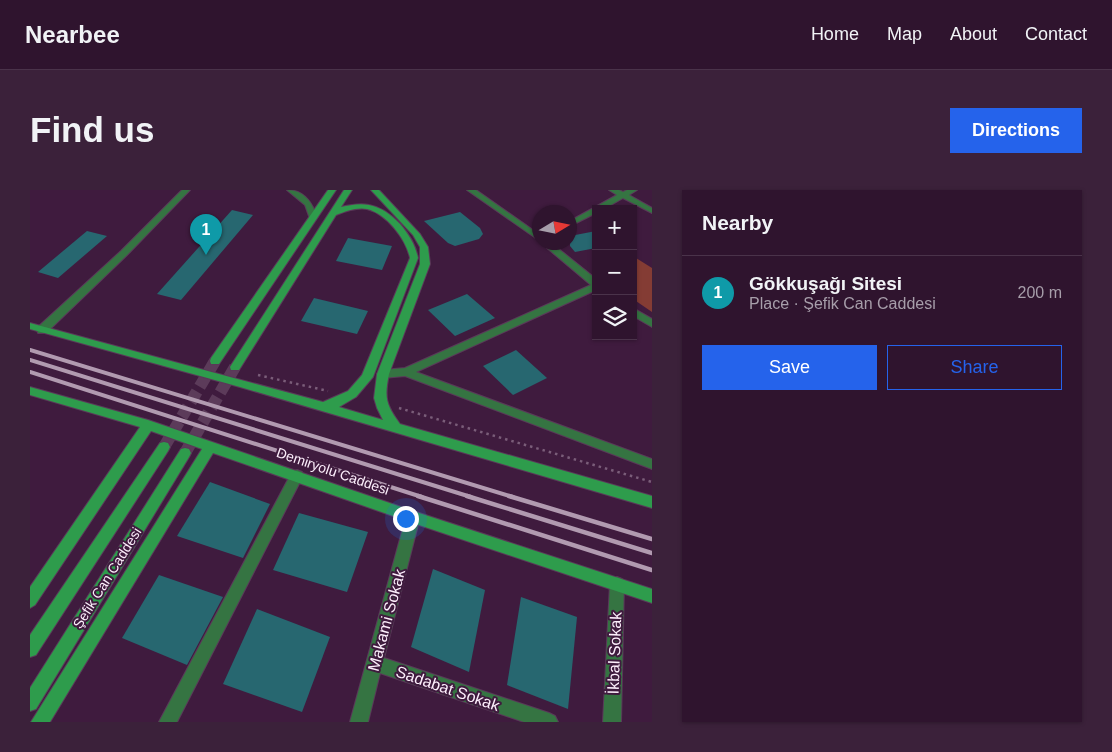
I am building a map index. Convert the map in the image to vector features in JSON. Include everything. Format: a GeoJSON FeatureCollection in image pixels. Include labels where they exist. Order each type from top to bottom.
{"type":"FeatureCollection","features":[{"type":"Feature","properties":{"kind":"main road"},"geometry":{"type":"LineString","coordinates":[[215,361],[332,190]]}},
{"type":"Feature","properties":{"kind":"main road"},"geometry":{"type":"LineString","coordinates":[[235,367],[348,190]]}},
{"type":"Feature","properties":{"kind":"main road"},"geometry":{"type":"LineString","coordinates":[[374,190],[416,234],[424,247],[425,264],[383,374],[380,389],[381,407],[396,428]]}},
{"type":"Feature","properties":{"kind":"main road"},"geometry":{"type":"LineString","coordinates":[[323,407],[334,404],[352,394],[367,377],[414,258],[413,245],[388,216],[380,210],[364,206],[345,208],[333,212]]}},
{"type":"Feature","properties":{"kind":"main road"},"geometry":{"type":"LineString","coordinates":[[30,326],[323,407],[652,502]]}},
{"type":"Feature","properties":{"kind":"main road","name":"Demiryolu Caddesi"},"geometry":{"type":"LineString","coordinates":[[30,391],[148,425],[413,517],[652,596]]}},
{"type":"Feature","properties":{"kind":"main road"},"geometry":{"type":"LineString","coordinates":[[30,600],[148,425]]}},
{"type":"Feature","properties":{"kind":"main road"},"geometry":{"type":"LineString","coordinates":[[40,722],[211,446]]}},
{"type":"Feature","properties":{"kind":"main road","name":"Şefik Can Caddesi"},"geometry":{"type":"LineString","coordinates":[[30,649],[164,447]]}},
{"type":"Feature","properties":{"kind":"main road","name":"Şefik Can Caddesi"},"geometry":{"type":"LineString","coordinates":[[30,703],[184,453]]}},
{"type":"Feature","properties":{"kind":"street"},"geometry":{"type":"LineString","coordinates":[[42,330],[124,253],[186,190]]}},
{"type":"Feature","properties":{"kind":"street"},"geometry":{"type":"LineString","coordinates":[[291,190],[309,204],[313,217]]}},
{"type":"Feature","properties":{"kind":"street"},"geometry":{"type":"LineString","coordinates":[[471,190],[532,233]]}},
{"type":"Feature","properties":{"kind":"street"},"geometry":{"type":"LineString","coordinates":[[613,190],[652,211]]}},
{"type":"Feature","properties":{"kind":"street"},"geometry":{"type":"LineString","coordinates":[[604,205],[633,190]]}},
{"type":"Feature","properties":{"kind":"street"},"geometry":{"type":"LineString","coordinates":[[577,220],[592,211]]}},
{"type":"Feature","properties":{"kind":"street"},"geometry":{"type":"LineString","coordinates":[[554,250],[592,282]]}},
{"type":"Feature","properties":{"kind":"street"},"geometry":{"type":"LineString","coordinates":[[383,374],[407,372],[592,287]]}},
{"type":"Feature","properties":{"kind":"street"},"geometry":{"type":"LineString","coordinates":[[637,314],[652,324]]}},
{"type":"Feature","properties":{"kind":"street"},"geometry":{"type":"LineString","coordinates":[[407,372],[415,377],[652,464]]}},
{"type":"Feature","properties":{"kind":"street"},"geometry":{"type":"LineString","coordinates":[[168,722],[297,476]]}},
{"type":"Feature","properties":{"kind":"street","name":"Makami Sokak"},"geometry":{"type":"LineString","coordinates":[[359,722],[413,517]]}},
{"type":"Feature","properties":{"kind":"street","name":"İkbal Sokak"},"geometry":{"type":"LineString","coordinates":[[612,722],[617,584]]}},
{"type":"Feature","properties":{"kind":"street","name":"Sadabat Sokak"},"geometry":{"type":"LineString","coordinates":[[375,663],[549,722]]}},
{"type":"Feature","properties":{"kind":"shaded area"},"geometry":{"type":"Polygon","coordinates":[[[637,259],[652,268],[652,312],[637,302],[637,259]]]}},
{"type":"Feature","properties":{"kind":"building"},"geometry":{"type":"Polygon","coordinates":[[[232,210],[253,215],[181,300],[157,294],[232,210]]]}},
{"type":"Feature","properties":{"kind":"building"},"geometry":{"type":"Polygon","coordinates":[[[460,212],[480,228],[483,234],[479,239],[455,246],[448,243],[424,221],[460,212]]]}},
{"type":"Feature","properties":{"kind":"building"},"geometry":{"type":"Polygon","coordinates":[[[87,231],[107,236],[58,278],[38,272],[87,231]]]}},
{"type":"Feature","properties":{"kind":"building"},"geometry":{"type":"Polygon","coordinates":[[[592,232],[592,249],[575,252],[573,250],[577,250],[577,235],[592,232]]]}},
{"type":"Feature","properties":{"kind":"building"},"geometry":{"type":"Polygon","coordinates":[[[348,238],[392,246],[382,270],[336,261],[348,238]]]}},
{"type":"Feature","properties":{"kind":"building"},"geometry":{"type":"Polygon","coordinates":[[[467,294],[495,318],[455,336],[428,310],[467,294]]]}},
{"type":"Feature","properties":{"kind":"building"},"geometry":{"type":"Polygon","coordinates":[[[314,298],[368,311],[357,334],[301,321],[314,298]]]}},
{"type":"Feature","properties":{"kind":"building"},"geometry":{"type":"Polygon","coordinates":[[[516,350],[547,378],[513,395],[483,366],[516,350]]]}},
{"type":"Feature","properties":{"kind":"building"},"geometry":{"type":"Polygon","coordinates":[[[210,482],[270,504],[243,558],[177,536],[210,482]]]}},
{"type":"Feature","properties":{"kind":"building"},"geometry":{"type":"Polygon","coordinates":[[[299,513],[368,532],[347,592],[273,570],[299,513]]]}},
{"type":"Feature","properties":{"kind":"building"},"geometry":{"type":"Polygon","coordinates":[[[433,569],[485,590],[469,672],[411,647],[433,569]]]}},
{"type":"Feature","properties":{"kind":"building"},"geometry":{"type":"Polygon","coordinates":[[[159,575],[223,597],[187,665],[122,638],[159,575]]]}},
{"type":"Feature","properties":{"kind":"building"},"geometry":{"type":"Polygon","coordinates":[[[521,597],[577,617],[568,709],[507,685],[521,597]]]}},
{"type":"Feature","properties":{"kind":"building"},"geometry":{"type":"Polygon","coordinates":[[[257,609],[330,637],[302,712],[223,684],[257,609]]]}},
{"type":"Feature","properties":{"kind":"tunnel"},"geometry":{"type":"LineString","coordinates":[[164,447],[215,361]]}},
{"type":"Feature","properties":{"kind":"tunnel"},"geometry":{"type":"LineString","coordinates":[[185,453],[235,367]]}},
{"type":"Feature","properties":{"kind":"railway"},"geometry":{"type":"LineString","coordinates":[[30,350],[513,497]]}},
{"type":"Feature","properties":{"kind":"railway"},"geometry":{"type":"LineString","coordinates":[[30,360],[471,497]]}},
{"type":"Feature","properties":{"kind":"railway"},"geometry":{"type":"LineString","coordinates":[[30,372],[422,497]]}},
{"type":"Feature","properties":{"kind":"railway"},"geometry":{"type":"LineString","coordinates":[[418,496],[652,570]]}},
{"type":"Feature","properties":{"kind":"railway"},"geometry":{"type":"LineString","coordinates":[[467,496],[652,553]]}},
{"type":"Feature","properties":{"kind":"railway"},"geometry":{"type":"LineString","coordinates":[[509,496],[652,539]]}},
{"type":"Feature","properties":{"kind":"place","name":"Gökkuşağı Sitesi"},"geometry":{"type":"Point","coordinates":[206,255]}}]}
